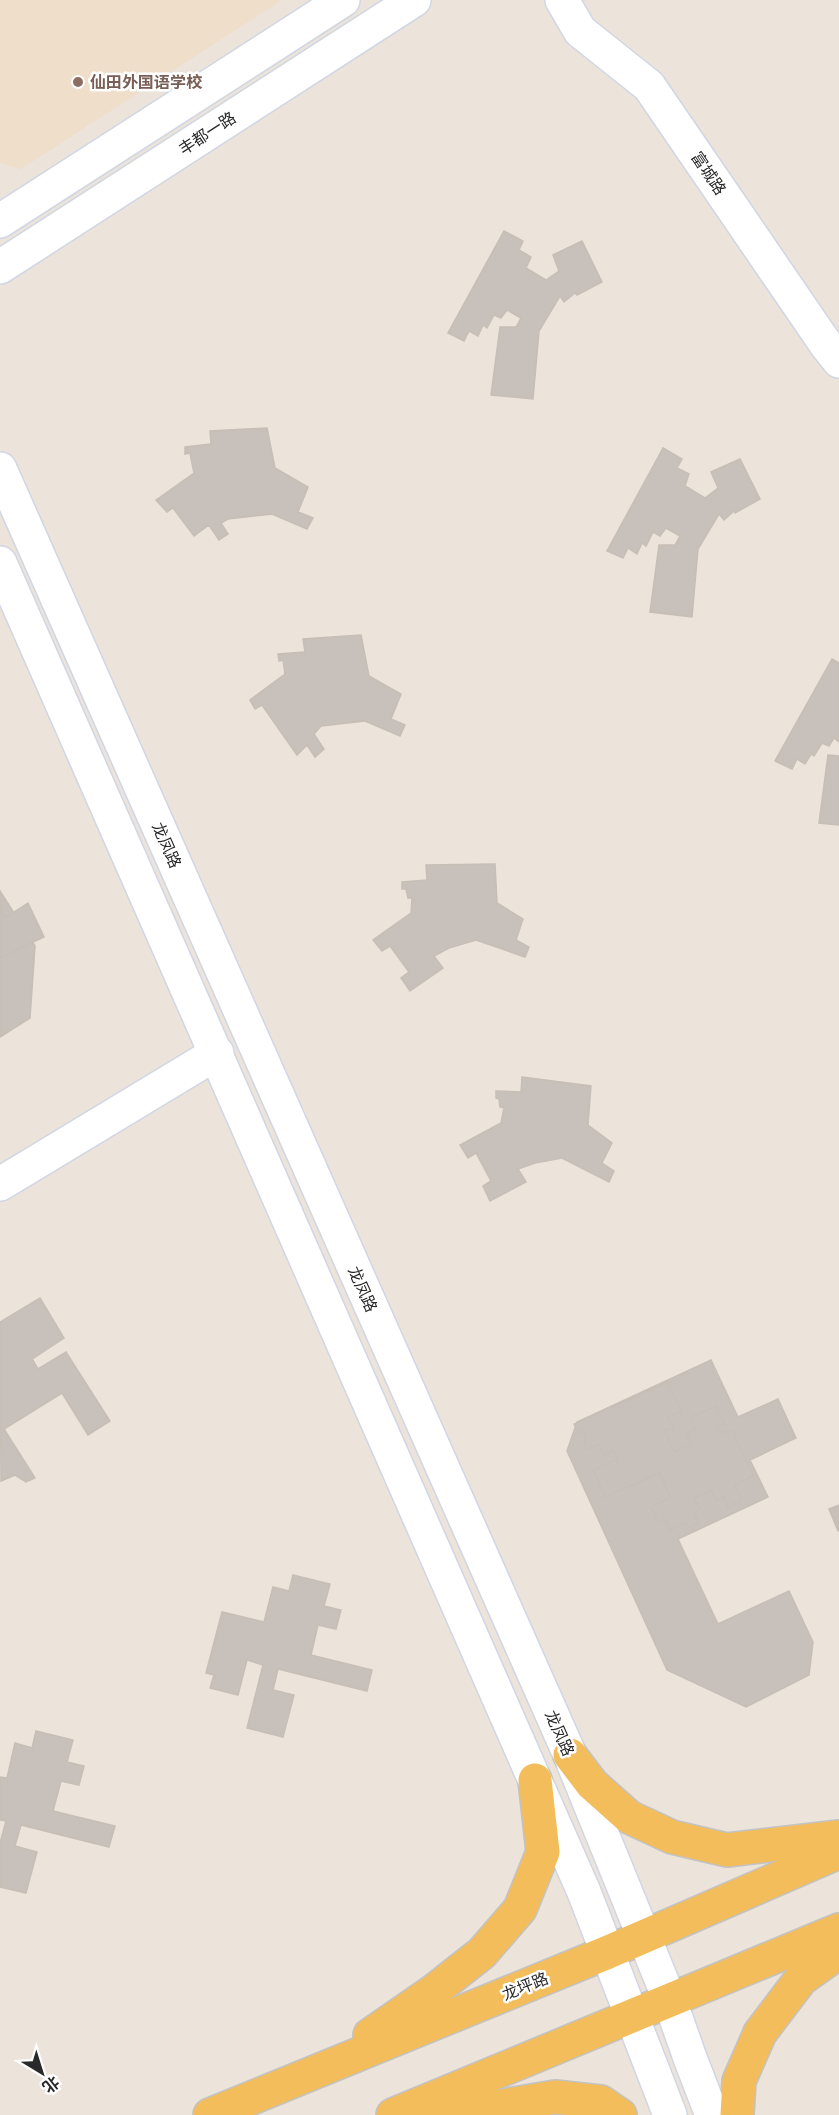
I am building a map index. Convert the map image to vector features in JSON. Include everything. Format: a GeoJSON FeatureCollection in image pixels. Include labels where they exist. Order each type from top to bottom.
{"type":"FeatureCollection","features":[{"type":"Feature","properties":{"kind":"main road"},"geometry":{"type":"LineString","coordinates":[[570,1755],[592,1784],[629,1817],[672,1837],[727,1850],[839,1837]]}},
{"type":"Feature","properties":{"kind":"main road"},"geometry":{"type":"LineString","coordinates":[[322,2069],[435,1990],[482,1953],[520,1909],[543,1852],[535,1780]]}},
{"type":"Feature","properties":{"kind":"main road","name":"龙坪路"},"geometry":{"type":"LineString","coordinates":[[210,2115],[606,1953],[839,1852]]}},
{"type":"Feature","properties":{"kind":"main road"},"geometry":{"type":"LineString","coordinates":[[393,2115],[839,1930]]}},
{"type":"Feature","properties":{"kind":"main road"},"geometry":{"type":"LineString","coordinates":[[737,2115],[739,2081],[760,2032],[801,1979],[839,1952]]}},
{"type":"Feature","properties":{"kind":"main road"},"geometry":{"type":"LineString","coordinates":[[449,2115],[555,2097],[601,2102],[620,2115]]}},
{"type":"Feature","properties":{"kind":"street"},"geometry":{"type":"LineString","coordinates":[[0,221],[343,0]]}},
{"type":"Feature","properties":{"kind":"street","name":"丰都一路"},"geometry":{"type":"LineString","coordinates":[[0,267],[414,0]]}},
{"type":"Feature","properties":{"kind":"street","name":"富城路"},"geometry":{"type":"LineString","coordinates":[[562,0],[580,31],[650,86],[839,361]]}},
{"type":"Feature","properties":{"kind":"street","name":"龙凤路"},"geometry":{"type":"LineString","coordinates":[[0,469],[570,1755],[670,2001],[712,2115]]}},
{"type":"Feature","properties":{"kind":"street"},"geometry":{"type":"LineString","coordinates":[[0,562],[584,1892],[670,2115]]}},
{"type":"Feature","properties":{"kind":"street"},"geometry":{"type":"LineString","coordinates":[[0,1184],[217,1053]]}},
{"type":"Feature","properties":{"kind":"shaded area","name":"仙田外国语学校"},"geometry":{"type":"Polygon","coordinates":[[[0,0],[282,0],[21,169],[0,163],[0,0]]]}},
{"type":"Feature","properties":{"kind":"building"},"geometry":{"type":"Polygon","coordinates":[[[504,231],[523,241],[519,250],[531,257],[526,268],[546,280],[559,271],[553,255],[582,241],[602,282],[577,295],[575,293],[564,302],[560,296],[539,331],[533,399],[491,395],[500,327],[516,327],[521,318],[507,310],[501,318],[494,315],[487,328],[483,325],[478,336],[469,331],[464,341],[448,333],[504,231]]]}},
{"type":"Feature","properties":{"kind":"building"},"geometry":{"type":"Polygon","coordinates":[[[267,428],[275,468],[308,487],[298,512],[313,518],[307,529],[272,514],[228,519],[221,523],[228,534],[219,540],[209,525],[194,536],[173,508],[167,512],[156,500],[194,473],[190,453],[185,454],[185,447],[211,444],[210,431],[267,428]]]}},
{"type":"Feature","properties":{"kind":"building"},"geometry":{"type":"Polygon","coordinates":[[[663,448],[682,459],[677,468],[689,474],[685,486],[705,498],[718,488],[711,472],[740,459],[760,499],[735,513],[734,511],[724,520],[719,514],[698,549],[692,617],[650,612],[659,545],[675,545],[680,536],[666,528],[660,536],[653,532],[646,546],[642,543],[637,554],[628,548],[623,558],[607,551],[663,448]]]}},
{"type":"Feature","properties":{"kind":"building"},"geometry":{"type":"Polygon","coordinates":[[[361,635],[369,676],[401,694],[391,719],[405,725],[400,736],[365,721],[321,726],[314,734],[324,749],[315,757],[307,745],[297,755],[262,705],[255,709],[250,700],[285,674],[283,660],[279,661],[278,654],[305,652],[303,639],[361,635]]]}},
{"type":"Feature","properties":{"kind":"building"},"geometry":{"type":"Polygon","coordinates":[[[832,659],[839,663],[839,742],[834,738],[829,746],[822,743],[814,756],[811,754],[805,764],[797,759],[792,769],[775,761],[832,659]]]}},
{"type":"Feature","properties":{"kind":"building"},"geometry":{"type":"Polygon","coordinates":[[[828,755],[839,756],[839,825],[819,823],[828,755]]]}},
{"type":"Feature","properties":{"kind":"building"},"geometry":{"type":"Polygon","coordinates":[[[495,864],[497,903],[523,919],[516,940],[529,947],[525,957],[476,940],[449,948],[434,956],[443,968],[410,991],[401,978],[409,972],[390,946],[382,951],[373,940],[411,913],[412,898],[408,898],[406,889],[402,889],[402,882],[427,880],[426,865],[495,864]]]}},
{"type":"Feature","properties":{"kind":"building"},"geometry":{"type":"Polygon","coordinates":[[[0,891],[35,946],[30,1018],[0,1037],[0,891]]]}},
{"type":"Feature","properties":{"kind":"building"},"geometry":{"type":"Polygon","coordinates":[[[28,903],[44,937],[0,958],[0,911],[5,918],[28,903]]]}},
{"type":"Feature","properties":{"kind":"building"},"geometry":{"type":"Polygon","coordinates":[[[522,1077],[591,1086],[588,1125],[612,1143],[602,1163],[614,1171],[609,1182],[562,1158],[518,1169],[526,1182],[490,1201],[483,1186],[491,1181],[476,1153],[468,1158],[460,1145],[501,1123],[504,1108],[500,1107],[496,1091],[521,1092],[522,1077]]]}},
{"type":"Feature","properties":{"kind":"building"},"geometry":{"type":"Polygon","coordinates":[[[40,1298],[64,1338],[32,1359],[38,1369],[66,1352],[110,1421],[88,1435],[62,1393],[4,1429],[35,1478],[26,1482],[15,1475],[1,1481],[0,1322],[40,1298]]]}},
{"type":"Feature","properties":{"kind":"building"},"geometry":{"type":"Polygon","coordinates":[[[711,1360],[738,1417],[778,1399],[796,1438],[750,1460],[768,1497],[678,1539],[718,1624],[789,1591],[813,1642],[809,1675],[746,1707],[667,1670],[567,1451],[577,1422],[711,1360]]]}},
{"type":"Feature","properties":{"kind":"building"},"geometry":{"type":"Polygon","coordinates":[[[668,1382],[681,1411],[668,1417],[673,1428],[665,1431],[674,1452],[691,1444],[687,1433],[696,1429],[691,1417],[716,1406],[724,1423],[717,1426],[722,1435],[732,1430],[753,1476],[735,1485],[742,1500],[728,1507],[724,1497],[716,1500],[711,1490],[694,1498],[700,1509],[694,1512],[699,1523],[687,1528],[685,1523],[670,1530],[665,1519],[658,1523],[651,1507],[670,1498],[660,1473],[605,1497],[593,1470],[617,1459],[613,1451],[604,1455],[599,1445],[587,1449],[584,1441],[587,1440],[582,1430],[578,1432],[574,1424],[668,1382]]]}},
{"type":"Feature","properties":{"kind":"building"},"geometry":{"type":"Polygon","coordinates":[[[839,1505],[839,1530],[838,1531],[829,1509],[839,1505]]]}},
{"type":"Feature","properties":{"kind":"building"},"geometry":{"type":"Polygon","coordinates":[[[293,1575],[330,1584],[324,1606],[341,1610],[336,1629],[318,1625],[311,1655],[372,1670],[367,1691],[278,1669],[273,1690],[294,1695],[283,1737],[247,1728],[263,1665],[247,1660],[238,1695],[210,1688],[214,1675],[206,1673],[222,1612],[264,1622],[273,1587],[289,1591],[293,1575]]]}},
{"type":"Feature","properties":{"kind":"building"},"geometry":{"type":"Polygon","coordinates":[[[36,1731],[73,1740],[67,1762],[84,1766],[79,1785],[61,1781],[53,1811],[115,1826],[109,1847],[21,1825],[15,1846],[37,1852],[26,1893],[0,1887],[0,1843],[6,1821],[0,1820],[0,1777],[7,1778],[15,1743],[32,1748],[36,1731]]]}},
{"type":"Feature","properties":{"kind":"place","name":"仙田外国语学校"},"geometry":{"type":"Point","coordinates":[78,82]}}]}
